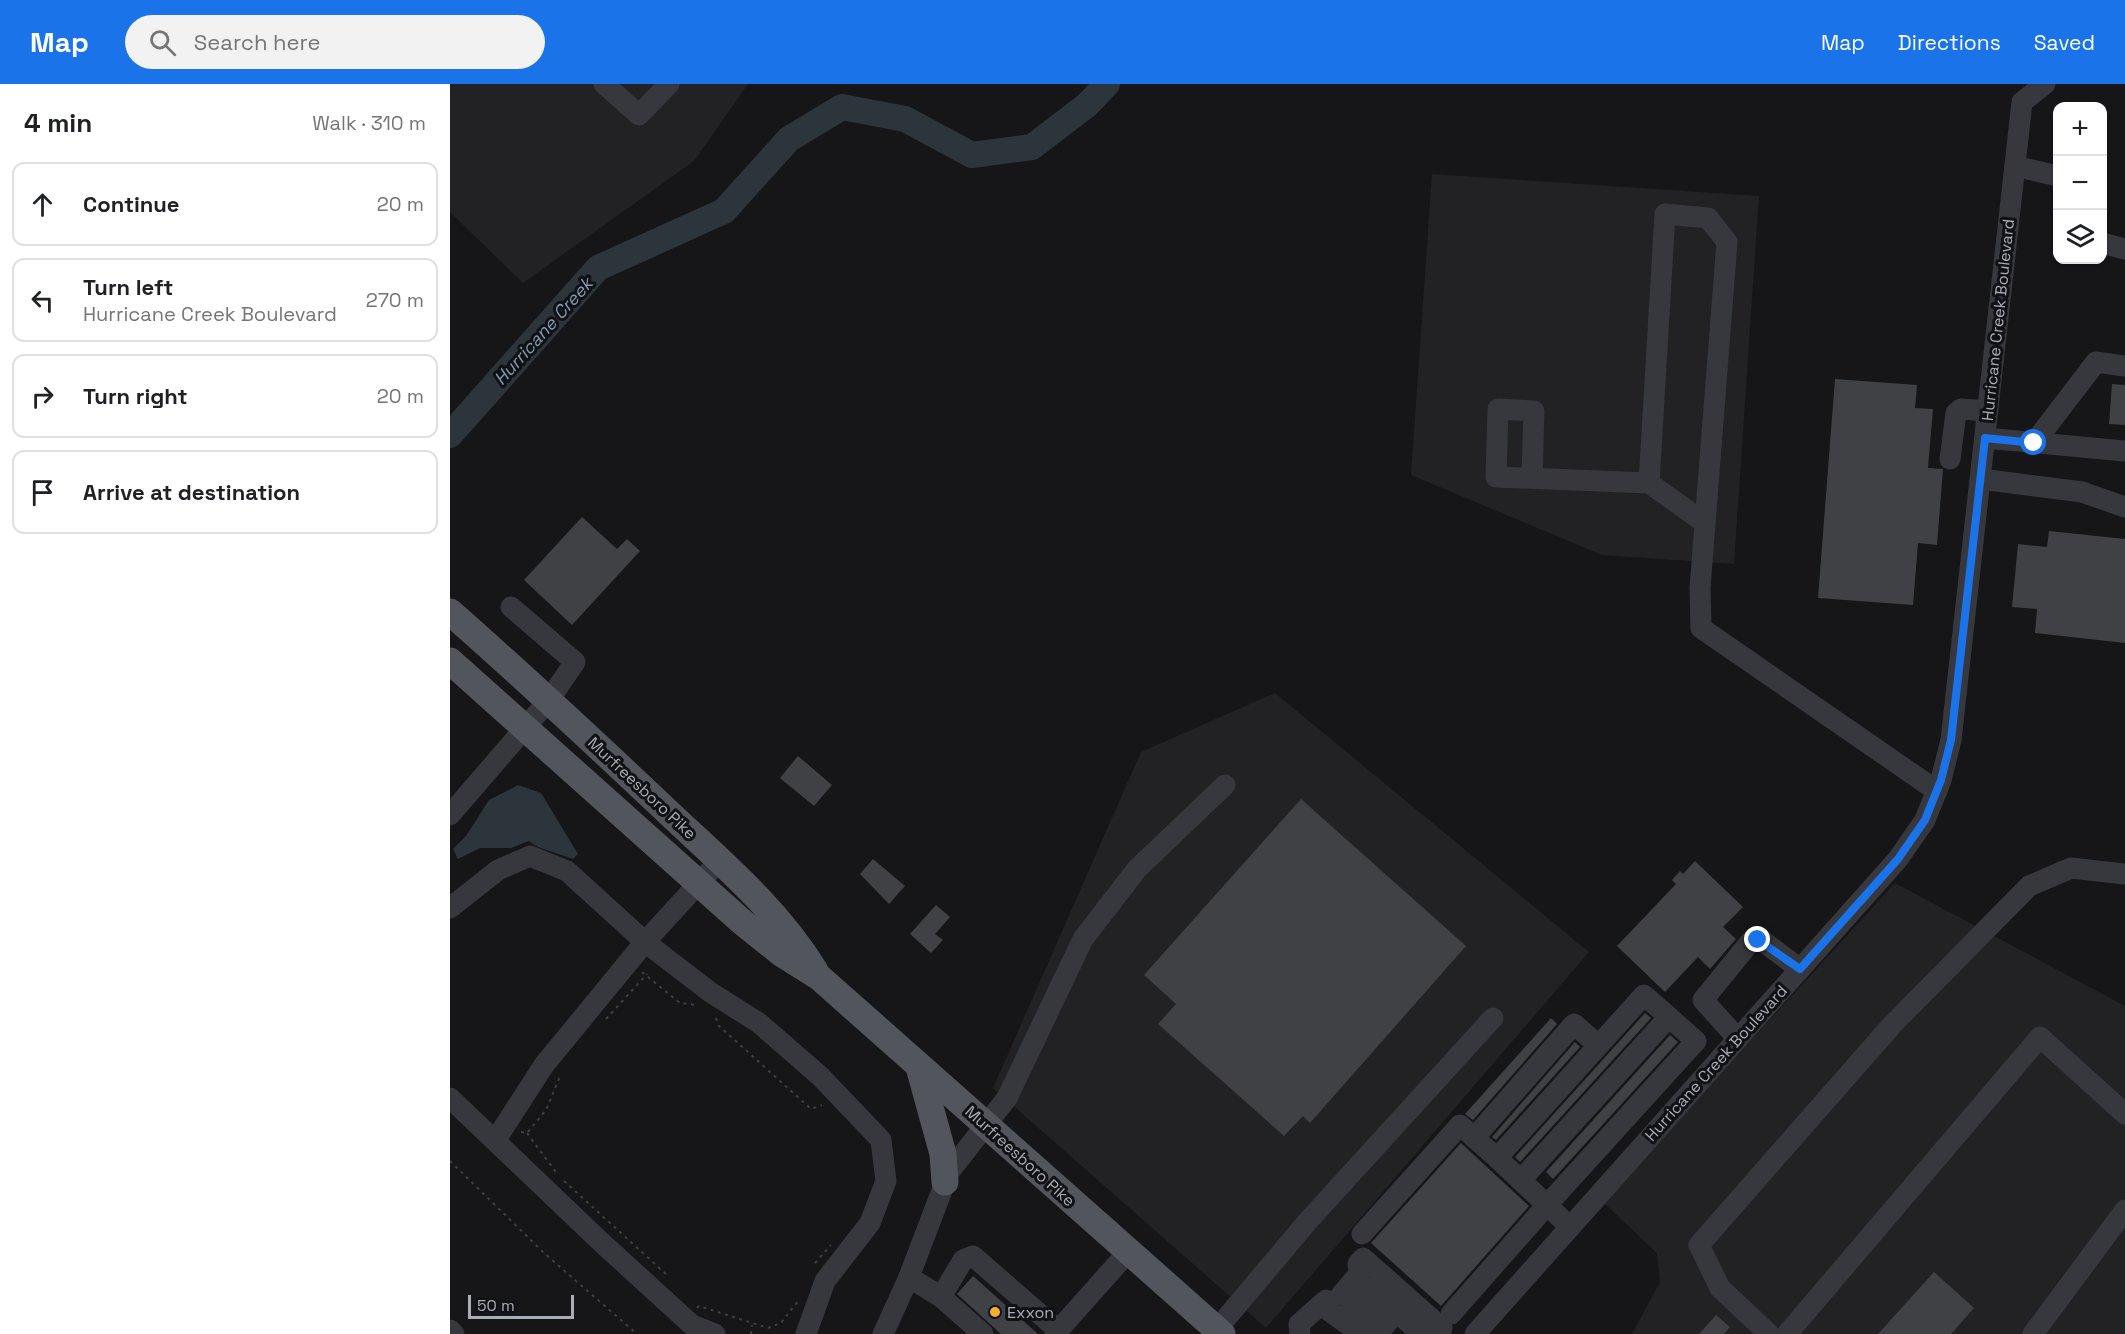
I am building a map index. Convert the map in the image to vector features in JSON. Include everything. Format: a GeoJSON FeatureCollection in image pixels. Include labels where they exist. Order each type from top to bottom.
{"type":"FeatureCollection","features":[{"type":"Feature","properties":{"kind":"main road","name":"Murfreesboro Pike"},"geometry":{"type":"LineString","coordinates":[[450,612],[549,700],[719,861],[797,941],[819,977]]}},
{"type":"Feature","properties":{"kind":"main road","name":"Murfreesboro Pike"},"geometry":{"type":"LineString","coordinates":[[450,661],[699,884],[781,953],[819,977],[1219,1332]]}},
{"type":"Feature","properties":{"kind":"main road"},"geometry":{"type":"LineString","coordinates":[[918,1066],[943,1154],[945,1182]]}},
{"type":"Feature","properties":{"kind":"street"},"geometry":{"type":"LineString","coordinates":[[604,84],[639,115],[669,84]]}},
{"type":"Feature","properties":{"kind":"street","name":"Hurricane Creek Boulevard"},"geometry":{"type":"LineString","coordinates":[[1475,1334],[1898,859],[1925,820],[1937,791],[1951,740],[2022,102],[2045,84]]}},
{"type":"Feature","properties":{"kind":"street"},"geometry":{"type":"LineString","coordinates":[[2015,166],[2053,175]]}},
{"type":"Feature","properties":{"kind":"street"},"geometry":{"type":"LineString","coordinates":[[1649,483],[1665,214],[1708,218],[1726,242],[1700,588],[1701,628],[1937,791]]}},
{"type":"Feature","properties":{"kind":"street"},"geometry":{"type":"LineString","coordinates":[[2107,244],[2125,249]]}},
{"type":"Feature","properties":{"kind":"street"},"geometry":{"type":"LineString","coordinates":[[2034,443],[2096,362],[2125,366]]}},
{"type":"Feature","properties":{"kind":"street"},"geometry":{"type":"LineString","coordinates":[[1950,459],[1956,413],[1961,410],[1988,411]]}},
{"type":"Feature","properties":{"kind":"street"},"geometry":{"type":"LineString","coordinates":[[1985,438],[2125,451]]}},
{"type":"Feature","properties":{"kind":"street"},"geometry":{"type":"LineString","coordinates":[[1532,478],[1649,483],[1705,523]]}},
{"type":"Feature","properties":{"kind":"street"},"geometry":{"type":"LineString","coordinates":[[1981,479],[2082,492],[2125,507]]}},
{"type":"Feature","properties":{"kind":"street"},"geometry":{"type":"LineString","coordinates":[[450,815],[549,700],[575,662],[511,607]]}},
{"type":"Feature","properties":{"kind":"street"},"geometry":{"type":"LineString","coordinates":[[883,1334],[909,1277],[945,1182],[960,1156],[1007,1098],[1083,939],[1137,869],[1225,785]]}},
{"type":"Feature","properties":{"kind":"street"},"geometry":{"type":"LineString","coordinates":[[450,908],[498,870],[530,856],[567,871],[645,942],[710,992],[759,1023],[820,1077],[881,1140],[886,1182],[870,1223],[825,1281],[806,1334]]}},
{"type":"Feature","properties":{"kind":"street"},"geometry":{"type":"LineString","coordinates":[[495,1141],[544,1065],[645,942],[719,861]]}},
{"type":"Feature","properties":{"kind":"street"},"geometry":{"type":"LineString","coordinates":[[1769,1334],[1720,1288],[1700,1245],[1892,1025],[2029,886],[2071,868],[2125,874]]}},
{"type":"Feature","properties":{"kind":"street"},"geometry":{"type":"LineString","coordinates":[[1738,1039],[1703,1000],[1751,941],[1764,942],[1800,969]]}},
{"type":"Feature","properties":{"kind":"street"},"geometry":{"type":"LineString","coordinates":[[1450,1314],[1696,1041],[1644,995],[1497,1158]]}},
{"type":"Feature","properties":{"kind":"street"},"geometry":{"type":"LineString","coordinates":[[1521,1180],[1669,1017]]}},
{"type":"Feature","properties":{"kind":"street"},"geometry":{"type":"LineString","coordinates":[[1219,1332],[1308,1221],[1492,1018]]}},
{"type":"Feature","properties":{"kind":"street"},"geometry":{"type":"LineString","coordinates":[[1474,1138],[1574,1024],[1598,1046]]}},
{"type":"Feature","properties":{"kind":"street"},"geometry":{"type":"LineString","coordinates":[[1787,1334],[2040,1037],[2125,1114]]}},
{"type":"Feature","properties":{"kind":"street"},"geometry":{"type":"LineString","coordinates":[[450,1098],[692,1325],[715,1334]]}},
{"type":"Feature","properties":{"kind":"street"},"geometry":{"type":"LineString","coordinates":[[1362,1234],[1460,1125],[1570,1227]]}},
{"type":"Feature","properties":{"kind":"street"},"geometry":{"type":"LineString","coordinates":[[2033,1334],[2125,1210]]}},
{"type":"Feature","properties":{"kind":"street"},"geometry":{"type":"LineString","coordinates":[[941,1297],[963,1260],[973,1256],[1057,1332],[1128,1252]]}},
{"type":"Feature","properties":{"kind":"street"},"geometry":{"type":"LineString","coordinates":[[1342,1311],[1359,1274],[1358,1264],[1363,1258],[1442,1328],[1440,1334]]}},
{"type":"Feature","properties":{"kind":"street"},"geometry":{"type":"LineString","coordinates":[[909,1277],[941,1297],[983,1334]]}},
{"type":"Feature","properties":{"kind":"street"},"geometry":{"type":"LineString","coordinates":[[1342,1311],[1400,1320]]}},
{"type":"Feature","properties":{"kind":"street"},"geometry":{"type":"LineString","coordinates":[[1300,1334],[1299,1324],[1342,1311],[1400,1320]]}},
{"type":"Feature","properties":{"kind":"street"},"geometry":{"type":"LineString","coordinates":[[450,1330],[454,1334]]}},
{"type":"Feature","properties":{"kind":"path"},"geometry":{"type":"LineString","coordinates":[[637,969],[680,1003],[693,1003],[700,1007]]}},
{"type":"Feature","properties":{"kind":"path"},"geometry":{"type":"LineString","coordinates":[[601,1024],[646,974]]}},
{"type":"Feature","properties":{"kind":"path"},"geometry":{"type":"LineString","coordinates":[[714,1015],[718,1025],[811,1109],[822,1105],[830,1111]]}},
{"type":"Feature","properties":{"kind":"path"},"geometry":{"type":"LineString","coordinates":[[527,1133],[546,1110],[564,1066]]}},
{"type":"Feature","properties":{"kind":"path"},"geometry":{"type":"LineString","coordinates":[[515,1131],[527,1133],[559,1176],[667,1275],[661,1280]]}},
{"type":"Feature","properties":{"kind":"path"},"geometry":{"type":"LineString","coordinates":[[450,1161],[544,1253],[637,1334]]}},
{"type":"Feature","properties":{"kind":"path"},"geometry":{"type":"LineString","coordinates":[[812,1271],[826,1247],[834,1242]]}},
{"type":"Feature","properties":{"kind":"path"},"geometry":{"type":"LineString","coordinates":[[692,1312],[699,1306],[752,1325],[768,1328],[781,1323],[798,1301]]}},
{"type":"Feature","properties":{"kind":"path"},"geometry":{"type":"LineString","coordinates":[[751,1334],[752,1325]]}},
{"type":"Feature","properties":{"kind":"shaded area"},"geometry":{"type":"Polygon","coordinates":[[[450,84],[748,84],[694,161],[523,283],[450,212],[450,84]]]}},
{"type":"Feature","properties":{"kind":"shaded area"},"geometry":{"type":"Polygon","coordinates":[[[1432,174],[1759,196],[1734,564],[1602,555],[1411,475],[1432,174]]]}},
{"type":"Feature","properties":{"kind":"shaded area"},"geometry":{"type":"Polygon","coordinates":[[[1275,693],[1589,952],[1266,1328],[993,1088],[1141,752],[1275,693]]]}},
{"type":"Feature","properties":{"kind":"shaded area"},"geometry":{"type":"Polygon","coordinates":[[[518,785],[541,793],[578,854],[573,859],[538,847],[529,841],[511,848],[480,848],[458,859],[453,849],[466,836],[489,800],[518,785]]]}},
{"type":"Feature","properties":{"kind":"shaded area"},"geometry":{"type":"Polygon","coordinates":[[[1895,883],[2125,1006],[2125,1334],[1632,1334],[1660,1282],[1657,1253],[1603,1202],[1895,883]]]}},
{"type":"Feature","properties":{"kind":"building"},"geometry":{"type":"Polygon","coordinates":[[[1835,379],[1917,385],[1915,408],[1933,409],[1928,468],[1943,469],[1937,545],[1918,543],[1913,605],[1818,598],[1835,379]]]}},
{"type":"Feature","properties":{"kind":"building"},"geometry":{"type":"Polygon","coordinates":[[[2112,384],[2125,385],[2125,425],[2109,424],[2112,384]]]}},
{"type":"Feature","properties":{"kind":"building"},"geometry":{"type":"Polygon","coordinates":[[[582,517],[617,549],[627,539],[640,551],[572,625],[524,580],[582,517]]]}},
{"type":"Feature","properties":{"kind":"building"},"geometry":{"type":"Polygon","coordinates":[[[2049,531],[2125,539],[2125,643],[2035,633],[2037,609],[2012,607],[2018,544],[2047,547],[2049,531]]]}},
{"type":"Feature","properties":{"kind":"building"},"geometry":{"type":"Polygon","coordinates":[[[798,756],[832,785],[814,806],[780,778],[798,756]]]}},
{"type":"Feature","properties":{"kind":"building"},"geometry":{"type":"Polygon","coordinates":[[[1301,799],[1466,946],[1310,1123],[1303,1116],[1284,1136],[1158,1024],[1176,1004],[1144,975],[1301,799]]]}},
{"type":"Feature","properties":{"kind":"building"},"geometry":{"type":"Polygon","coordinates":[[[873,859],[905,886],[889,904],[860,874],[873,859]]]}},
{"type":"Feature","properties":{"kind":"building"},"geometry":{"type":"Polygon","coordinates":[[[1695,861],[1743,907],[1723,927],[1736,939],[1710,969],[1698,957],[1665,992],[1617,946],[1676,884],[1672,880],[1680,871],[1683,874],[1695,861]]]}},
{"type":"Feature","properties":{"kind":"building"},"geometry":{"type":"Polygon","coordinates":[[[936,905],[950,917],[935,934],[943,940],[931,953],[910,934],[936,905]]]}},
{"type":"Feature","properties":{"kind":"building"},"geometry":{"type":"Polygon","coordinates":[[[1645,1013],[1651,1018],[1520,1162],[1515,1157],[1645,1013]]]}},
{"type":"Feature","properties":{"kind":"building"},"geometry":{"type":"Polygon","coordinates":[[[1551,1018],[1557,1024],[1473,1120],[1465,1114],[1551,1018]]]}},
{"type":"Feature","properties":{"kind":"building"},"geometry":{"type":"Polygon","coordinates":[[[1670,1035],[1678,1042],[1553,1179],[1546,1172],[1670,1035]]]}},
{"type":"Feature","properties":{"kind":"building"},"geometry":{"type":"Polygon","coordinates":[[[1575,1042],[1580,1047],[1496,1140],[1492,1137],[1575,1042]]]}},
{"type":"Feature","properties":{"kind":"building"},"geometry":{"type":"Polygon","coordinates":[[[1461,1143],[1529,1206],[1441,1306],[1371,1243],[1461,1143]]]}},
{"type":"Feature","properties":{"kind":"building"},"geometry":{"type":"Polygon","coordinates":[[[1934,1272],[1974,1308],[1951,1334],[1878,1334],[1934,1272]]]}},
{"type":"Feature","properties":{"kind":"building","name":"Exxon"},"geometry":{"type":"Polygon","coordinates":[[[973,1276],[1038,1334],[1001,1334],[957,1294],[973,1276]]]}},
{"type":"Feature","properties":{"kind":"building"},"geometry":{"type":"Polygon","coordinates":[[[1716,1315],[1730,1327],[1724,1334],[1699,1334],[1716,1315]]]}},
{"type":"Feature","properties":{"kind":"waterway","name":"Hurricane Creek"},"geometry":{"type":"LineString","coordinates":[[450,435],[598,268],[724,211],[789,139],[842,107],[905,119],[972,155],[1032,147],[1087,105],[1107,84]]}},
{"type":"Feature","properties":{"kind":"place","name":"Exxon"},"geometry":{"type":"Point","coordinates":[995,1312]}},
{"type":"Feature","properties":{"kind":"route"},"geometry":{"type":"LineString","coordinates":[[1758,940],[1800,969],[1898,859],[1925,820],[1941,780],[1951,740],[1985,438],[2034,443]]}}]}
